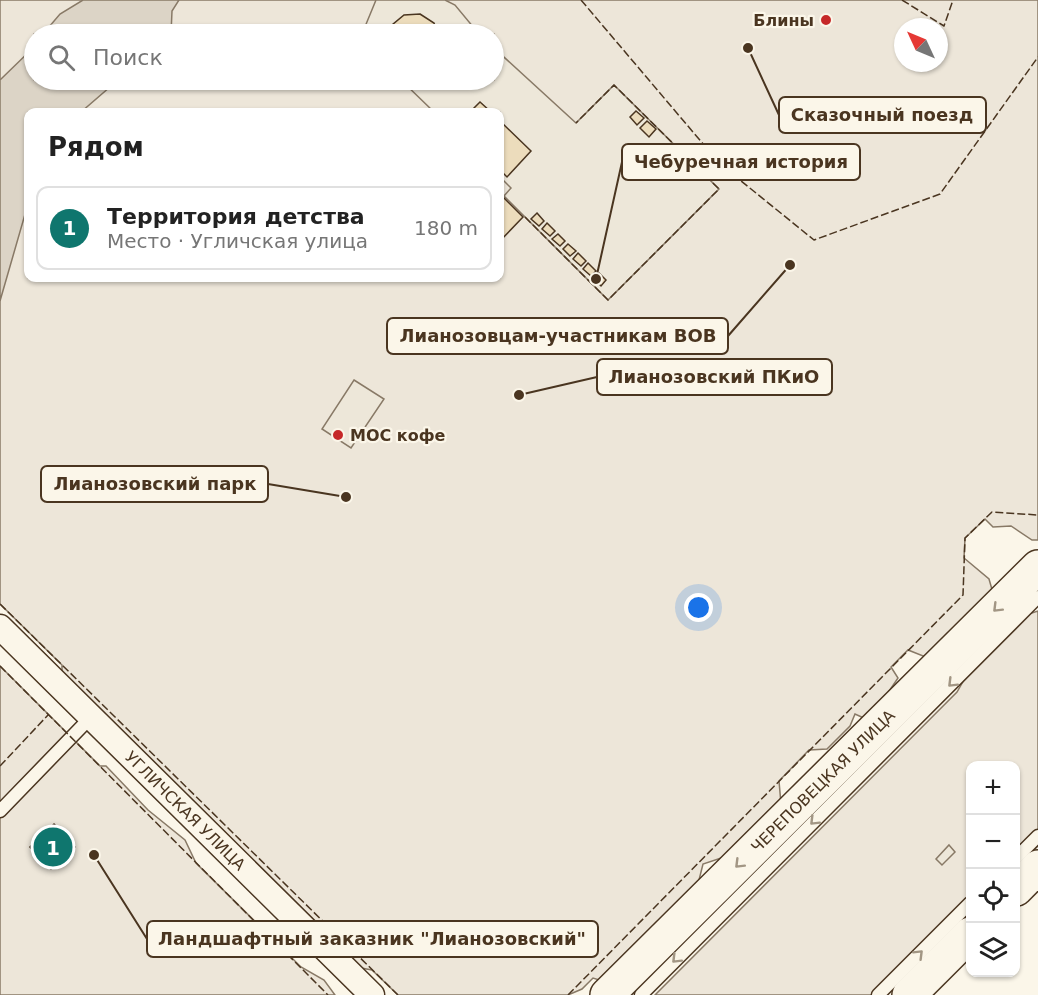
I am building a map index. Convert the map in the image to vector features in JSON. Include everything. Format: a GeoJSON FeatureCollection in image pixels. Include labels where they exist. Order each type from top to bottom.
{"type":"FeatureCollection","features":[{"type":"Feature","properties":{"kind":"main road","name":"ЧЕРЕПОВЕЦКАЯ УЛИЦА"},"geometry":{"type":"LineString","coordinates":[[607,995],[1038,567]]}},
{"type":"Feature","properties":{"kind":"main road"},"geometry":{"type":"LineString","coordinates":[[1020,885],[1038,867]]}},
{"type":"Feature","properties":{"kind":"main road"},"geometry":{"type":"LineString","coordinates":[[916,993],[966,938]]}},
{"type":"Feature","properties":{"kind":"street","name":"УГЛИЧСКАЯ УЛИЦА"},"geometry":{"type":"LineString","coordinates":[[0,627],[372,995]]}},
{"type":"Feature","properties":{"kind":"lane","name":"ЧЕРЕПОВЕЦКАЯ УЛИЦА"},"geometry":{"type":"LineString","coordinates":[[641,995],[1038,597]]}},
{"type":"Feature","properties":{"kind":"lane"},"geometry":{"type":"LineString","coordinates":[[0,811],[91,717]]}},
{"type":"Feature","properties":{"kind":"lane"},"geometry":{"type":"LineString","coordinates":[[1020,854],[1038,836]]}},
{"type":"Feature","properties":{"kind":"lane"},"geometry":{"type":"LineString","coordinates":[[878,995],[966,907]]}},
{"type":"Feature","properties":{"kind":"shaded area"},"geometry":{"type":"Polygon","coordinates":[[[0,0],[1038,0],[1038,540],[1032,540],[1011,526],[993,527],[985,519],[965,538],[964,558],[989,579],[997,607],[928,658],[908,650],[891,667],[898,678],[879,706],[866,719],[855,714],[850,726],[827,749],[809,750],[779,781],[781,804],[751,848],[703,864],[698,884],[612,984],[593,978],[582,989],[568,995],[398,995],[372,970],[361,968],[341,945],[290,901],[288,895],[62,673],[62,665],[0,604],[0,0]]]}},
{"type":"Feature","properties":{"kind":"shaded area"},"geometry":{"type":"Polygon","coordinates":[[[83,0],[179,0],[172,11],[171,24],[52,24],[60,14],[83,0]]]}},
{"type":"Feature","properties":{"kind":"shaded area"},"geometry":{"type":"Polygon","coordinates":[[[376,0],[445,0],[455,5],[471,24],[366,24],[376,0]]]}},
{"type":"Feature","properties":{"kind":"shaded area"},"geometry":{"type":"Polygon","coordinates":[[[24,57],[24,90],[106,90],[86,108],[24,108],[24,218],[0,301],[0,80],[24,57]]]}},
{"type":"Feature","properties":{"kind":"shaded area"},"geometry":{"type":"Polygon","coordinates":[[[504,57],[576,123],[614,85],[719,189],[608,300],[504,196],[511,188],[504,181],[504,108],[430,108],[411,90],[504,90],[504,57]]]}},
{"type":"Feature","properties":{"kind":"shaded area"},"geometry":{"type":"Polygon","coordinates":[[[354,380],[384,399],[351,448],[322,429],[354,380]]]}},
{"type":"Feature","properties":{"kind":"shaded area"},"geometry":{"type":"Polygon","coordinates":[[[1038,611],[1038,846],[1020,863],[1020,761],[966,761],[966,908],[962,906],[872,995],[655,995],[957,692],[972,666],[1020,617],[1038,611]]]}},
{"type":"Feature","properties":{"kind":"shaded area"},"geometry":{"type":"Polygon","coordinates":[[[0,666],[100,766],[106,766],[148,810],[185,840],[196,863],[301,967],[324,980],[335,995],[0,995],[0,666]]]}},
{"type":"Feature","properties":{"kind":"shaded area"},"geometry":{"type":"Polygon","coordinates":[[[949,845],[955,852],[942,865],[936,859],[949,845]]]}},
{"type":"Feature","properties":{"kind":"building"},"geometry":{"type":"Polygon","coordinates":[[[420,14],[434,24],[393,24],[404,15],[420,14]]]}},
{"type":"Feature","properties":{"kind":"building"},"geometry":{"type":"Polygon","coordinates":[[[480,102],[487,108],[474,108],[480,102]]]}},
{"type":"Feature","properties":{"kind":"building"},"geometry":{"type":"Polygon","coordinates":[[[636,111],[644,118],[637,125],[630,117],[636,111]]]}},
{"type":"Feature","properties":{"kind":"building"},"geometry":{"type":"Polygon","coordinates":[[[647,121],[656,129],[649,137],[640,128],[647,121]]]}},
{"type":"Feature","properties":{"kind":"building"},"geometry":{"type":"Polygon","coordinates":[[[504,125],[531,151],[507,177],[504,174],[504,125]]]}},
{"type":"Feature","properties":{"kind":"building"},"geometry":{"type":"Polygon","coordinates":[[[504,198],[523,217],[504,237],[504,198]]]}},
{"type":"Feature","properties":{"kind":"building"},"geometry":{"type":"Polygon","coordinates":[[[537,213],[544,221],[539,226],[531,219],[537,213]]]}},
{"type":"Feature","properties":{"kind":"building"},"geometry":{"type":"Polygon","coordinates":[[[547,223],[555,231],[550,236],[542,229],[547,223]]]}},
{"type":"Feature","properties":{"kind":"building"},"geometry":{"type":"Polygon","coordinates":[[[558,234],[565,241],[560,246],[552,239],[558,234]]]}},
{"type":"Feature","properties":{"kind":"building"},"geometry":{"type":"Polygon","coordinates":[[[568,244],[576,251],[570,256],[563,249],[568,244]]]}},
{"type":"Feature","properties":{"kind":"building"},"geometry":{"type":"Polygon","coordinates":[[[578,253],[586,261],[581,266],[573,259],[578,253]]]}},
{"type":"Feature","properties":{"kind":"building"},"geometry":{"type":"Polygon","coordinates":[[[588,263],[596,271],[591,276],[583,269],[588,263]]]}},
{"type":"Feature","properties":{"kind":"building"},"geometry":{"type":"Polygon","coordinates":[[[599,273],[606,280],[601,286],[594,279],[599,273]]]}},
{"type":"Feature","properties":{"kind":"building"},"geometry":{"type":"Polygon","coordinates":[[[54,824],[75,847],[51,869],[30,847],[54,824]]]}},
{"type":"Feature","properties":{"kind":"fence"},"geometry":{"type":"LineString","coordinates":[[581,0],[704,145],[735,176],[814,240],[940,194],[1038,57]]}},
{"type":"Feature","properties":{"kind":"fence"},"geometry":{"type":"LineString","coordinates":[[902,0],[944,26],[953,0]]}},
{"type":"Feature","properties":{"kind":"fence"},"geometry":{"type":"LineString","coordinates":[[525,217],[608,300],[719,189],[614,85],[576,123]]}},
{"type":"Feature","properties":{"kind":"fence"},"geometry":{"type":"LineString","coordinates":[[568,995],[963,595],[965,538],[992,512],[1038,515]]}},
{"type":"Feature","properties":{"kind":"fence"},"geometry":{"type":"LineString","coordinates":[[0,604],[398,995]]}},
{"type":"Feature","properties":{"kind":"fence"},"geometry":{"type":"LineString","coordinates":[[0,666],[328,995]]}},
{"type":"Feature","properties":{"kind":"fence"},"geometry":{"type":"LineString","coordinates":[[0,766],[48,715]]}},
{"type":"Feature","properties":{"kind":"place","name":"Блины"},"geometry":{"type":"Point","coordinates":[826,20]}},
{"type":"Feature","properties":{"kind":"place","name":"Cказочный поезд"},"geometry":{"type":"Point","coordinates":[748,48]}},
{"type":"Feature","properties":{"kind":"place","name":"Лианозовцам-участникам ВОВ"},"geometry":{"type":"Point","coordinates":[790,265]}},
{"type":"Feature","properties":{"kind":"place","name":"Чебуречная история"},"geometry":{"type":"Point","coordinates":[596,279]}},
{"type":"Feature","properties":{"kind":"place","name":"Лианозовский ПКиО"},"geometry":{"type":"Point","coordinates":[519,395]}},
{"type":"Feature","properties":{"kind":"place","name":"МОС кофе"},"geometry":{"type":"Point","coordinates":[338,435]}},
{"type":"Feature","properties":{"kind":"place","name":"Лианозовский парк"},"geometry":{"type":"Point","coordinates":[346,497]}},
{"type":"Feature","properties":{"kind":"place","name":"Территория детства"},"geometry":{"type":"Point","coordinates":[53,847]}},
{"type":"Feature","properties":{"kind":"place","name":"Ландшафтный заказник \"Лианозовский\""},"geometry":{"type":"Point","coordinates":[94,855]}}]}
